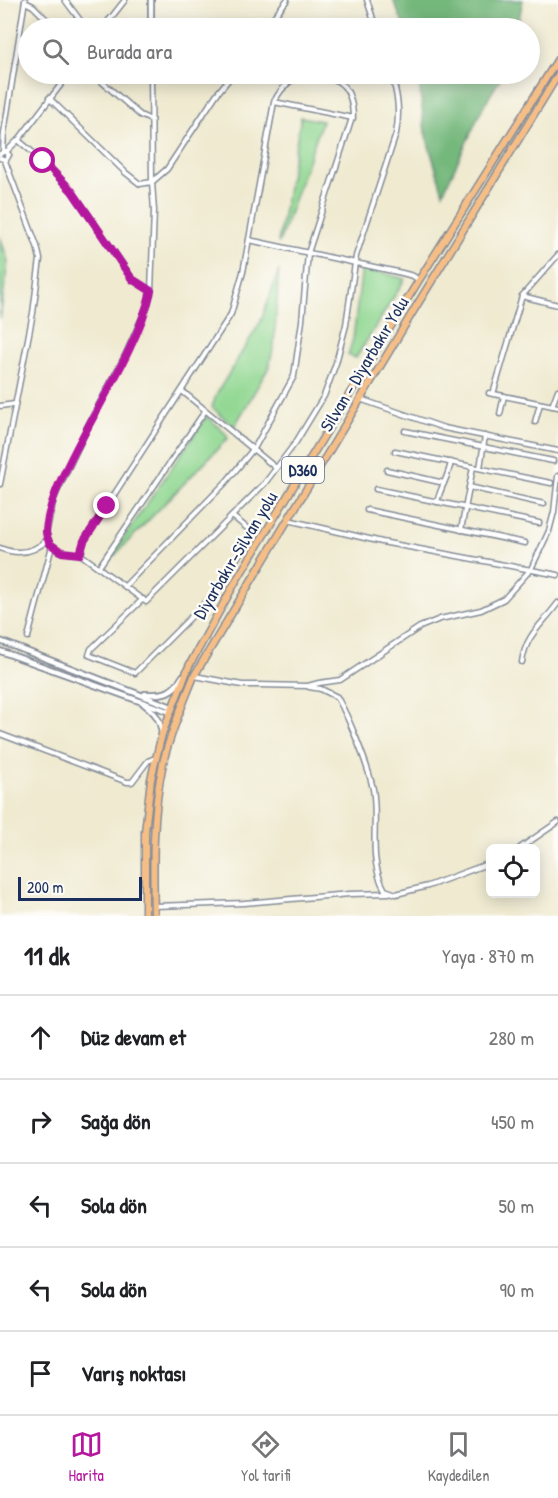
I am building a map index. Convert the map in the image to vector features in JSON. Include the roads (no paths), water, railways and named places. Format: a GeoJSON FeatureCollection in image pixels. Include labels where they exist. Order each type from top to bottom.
{"type":"FeatureCollection","features":[{"type":"Feature","properties":{"kind":"highway","name":"Diyarbakır-Silvan yolu"},"geometry":{"type":"LineString","coordinates":[[145,916],[147,802],[162,734],[189,666],[236,581],[419,280],[558,59]]}},
{"type":"Feature","properties":{"kind":"highway","name":"Silvan - Diyarbakır Yolu"},"geometry":{"type":"LineString","coordinates":[[154,916],[154,826],[159,784],[173,731],[194,675],[558,75]]}},
{"type":"Feature","properties":{"kind":"street"},"geometry":{"type":"LineString","coordinates":[[65,0],[78,18]]}},
{"type":"Feature","properties":{"kind":"street"},"geometry":{"type":"LineString","coordinates":[[111,18],[125,0]]}},
{"type":"Feature","properties":{"kind":"street"},"geometry":{"type":"LineString","coordinates":[[150,0],[151,18]]}},
{"type":"Feature","properties":{"kind":"street"},"geometry":{"type":"LineString","coordinates":[[272,18],[286,0]]}},
{"type":"Feature","properties":{"kind":"street"},"geometry":{"type":"LineString","coordinates":[[366,0],[372,18]]}},
{"type":"Feature","properties":{"kind":"street"},"geometry":{"type":"LineString","coordinates":[[22,18],[25,1],[45,18]]}},
{"type":"Feature","properties":{"kind":"street"},"geometry":{"type":"LineString","coordinates":[[0,484],[33,312],[40,259],[2,156],[18,45]]}},
{"type":"Feature","properties":{"kind":"street"},"geometry":{"type":"LineString","coordinates":[[2,156],[18,140],[61,84]]}},
{"type":"Feature","properties":{"kind":"street"},"geometry":{"type":"LineString","coordinates":[[104,84],[140,115],[151,120]]}},
{"type":"Feature","properties":{"kind":"street"},"geometry":{"type":"LineString","coordinates":[[151,84],[154,211],[151,291],[147,307],[125,356],[78,445],[54,498],[46,533],[52,546],[62,552],[80,554],[146,602],[265,483],[296,442],[324,396],[346,325],[355,274],[354,263],[396,134],[399,116],[398,94],[394,84]]}},
{"type":"Feature","properties":{"kind":"street"},"geometry":{"type":"LineString","coordinates":[[50,98],[140,184],[152,182],[167,169],[225,84]]}},
{"type":"Feature","properties":{"kind":"street"},"geometry":{"type":"LineString","coordinates":[[80,554],[84,541],[231,314],[242,278],[274,102],[287,84]]}},
{"type":"Feature","properties":{"kind":"street"},"geometry":{"type":"LineString","coordinates":[[125,586],[226,482],[253,450],[294,376],[308,253],[353,118],[353,106],[342,84]]}},
{"type":"Feature","properties":{"kind":"street"},"geometry":{"type":"LineString","coordinates":[[274,102],[353,118]]}},
{"type":"Feature","properties":{"kind":"street"},"geometry":{"type":"LineString","coordinates":[[18,140],[43,161],[72,191],[132,279],[151,291]]}},
{"type":"Feature","properties":{"kind":"street"},"geometry":{"type":"LineString","coordinates":[[249,240],[413,276],[419,280]]}},
{"type":"Feature","properties":{"kind":"street"},"geometry":{"type":"LineString","coordinates":[[558,255],[522,296],[491,394],[558,407]]}},
{"type":"Feature","properties":{"kind":"street"},"geometry":{"type":"LineString","coordinates":[[522,296],[558,305]]}},
{"type":"Feature","properties":{"kind":"street"},"geometry":{"type":"LineString","coordinates":[[552,406],[558,390]]}},
{"type":"Feature","properties":{"kind":"street"},"geometry":{"type":"LineString","coordinates":[[182,391],[276,468]]}},
{"type":"Feature","properties":{"kind":"street"},"geometry":{"type":"LineString","coordinates":[[500,414],[504,396]]}},
{"type":"Feature","properties":{"kind":"street"},"geometry":{"type":"LineString","coordinates":[[360,399],[422,422],[558,451]]}},
{"type":"Feature","properties":{"kind":"street"},"geometry":{"type":"LineString","coordinates":[[0,406],[15,404]]}},
{"type":"Feature","properties":{"kind":"street"},"geometry":{"type":"LineString","coordinates":[[535,422],[540,404]]}},
{"type":"Feature","properties":{"kind":"street"},"geometry":{"type":"LineString","coordinates":[[99,567],[205,411]]}},
{"type":"Feature","properties":{"kind":"street"},"geometry":{"type":"LineString","coordinates":[[405,431],[553,461]]}},
{"type":"Feature","properties":{"kind":"street"},"geometry":{"type":"LineString","coordinates":[[480,468],[485,436]]}},
{"type":"Feature","properties":{"kind":"street"},"geometry":{"type":"LineString","coordinates":[[395,452],[551,483]]}},
{"type":"Feature","properties":{"kind":"street"},"geometry":{"type":"LineString","coordinates":[[437,502],[444,483],[447,481],[451,462]]}},
{"type":"Feature","properties":{"kind":"street"},"geometry":{"type":"LineString","coordinates":[[461,530],[473,466]]}},
{"type":"Feature","properties":{"kind":"street"},"geometry":{"type":"LineString","coordinates":[[387,470],[444,483]]}},
{"type":"Feature","properties":{"kind":"street"},"geometry":{"type":"LineString","coordinates":[[308,686],[319,682],[340,680],[420,627],[440,619],[482,610],[504,599],[531,570],[549,531],[554,512],[558,476]]}},
{"type":"Feature","properties":{"kind":"street"},"geometry":{"type":"LineString","coordinates":[[469,487],[544,504]]}},
{"type":"Feature","properties":{"kind":"street"},"geometry":{"type":"LineString","coordinates":[[376,489],[539,524]]}},
{"type":"Feature","properties":{"kind":"street"},"geometry":{"type":"LineString","coordinates":[[367,510],[525,543]]}},
{"type":"Feature","properties":{"kind":"street"},"geometry":{"type":"LineString","coordinates":[[143,599],[91,649],[89,655],[135,673],[220,588],[252,532],[232,516]]}},
{"type":"Feature","properties":{"kind":"street"},"geometry":{"type":"LineString","coordinates":[[287,520],[382,542],[558,575]]}},
{"type":"Feature","properties":{"kind":"street"},"geometry":{"type":"LineString","coordinates":[[0,548],[12,553],[27,552],[42,545],[48,539]]}},
{"type":"Feature","properties":{"kind":"street"},"geometry":{"type":"LineString","coordinates":[[28,637],[52,546]]}},
{"type":"Feature","properties":{"kind":"street"},"geometry":{"type":"LineString","coordinates":[[522,662],[524,648],[529,638],[558,603]]}},
{"type":"Feature","properties":{"kind":"street"},"geometry":{"type":"LineString","coordinates":[[0,641],[140,694],[171,710]]}},
{"type":"Feature","properties":{"kind":"street"},"geometry":{"type":"LineString","coordinates":[[0,651],[171,710]]}},
{"type":"Feature","properties":{"kind":"street"},"geometry":{"type":"LineString","coordinates":[[140,694],[169,692],[176,688],[189,666]]}},
{"type":"Feature","properties":{"kind":"street"},"geometry":{"type":"LineString","coordinates":[[194,675],[242,685],[308,686],[321,689],[337,697],[368,772],[373,790],[375,862],[383,886],[390,893]]}},
{"type":"Feature","properties":{"kind":"street"},"geometry":{"type":"LineString","coordinates":[[136,699],[153,711],[158,718],[162,734]]}},
{"type":"Feature","properties":{"kind":"street"},"geometry":{"type":"LineString","coordinates":[[0,734],[126,782],[132,782],[148,761],[155,758]]}},
{"type":"Feature","properties":{"kind":"street"},"geometry":{"type":"LineString","coordinates":[[527,844],[558,822]]}},
{"type":"Feature","properties":{"kind":"street"},"geometry":{"type":"LineString","coordinates":[[154,906],[244,903],[350,894],[396,894],[428,886],[486,864]]}}]}
